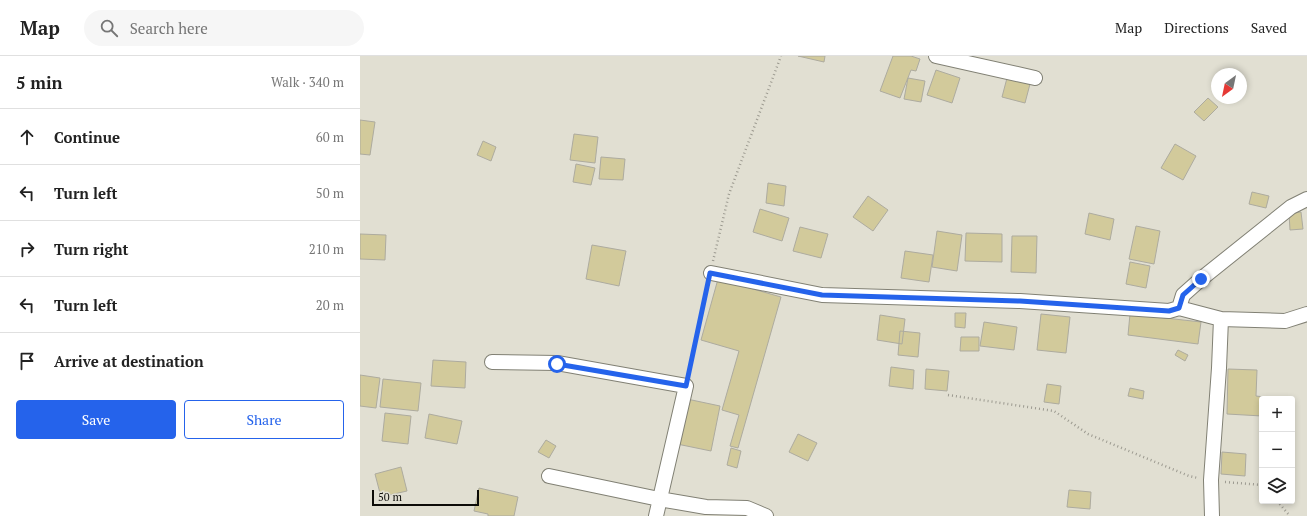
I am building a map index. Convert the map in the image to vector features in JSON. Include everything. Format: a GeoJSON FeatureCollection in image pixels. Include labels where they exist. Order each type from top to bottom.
{"type":"FeatureCollection","features":[{"type":"Feature","properties":{"kind":"street"},"geometry":{"type":"LineString","coordinates":[[936,56],[1035,78]]}},
{"type":"Feature","properties":{"kind":"street"},"geometry":{"type":"LineString","coordinates":[[1179,308],[1183,295],[1201,279],[1291,208],[1307,199]]}},
{"type":"Feature","properties":{"kind":"street"},"geometry":{"type":"LineString","coordinates":[[710,273],[822,295],[1020,301],[1169,311],[1179,308],[1221,319],[1285,321],[1307,314]]}},
{"type":"Feature","properties":{"kind":"street"},"geometry":{"type":"LineString","coordinates":[[1212,516],[1211,480],[1221,319]]}},
{"type":"Feature","properties":{"kind":"street"},"geometry":{"type":"LineString","coordinates":[[492,362],[557,364],[686,386],[656,516]]}},
{"type":"Feature","properties":{"kind":"street"},"geometry":{"type":"LineString","coordinates":[[548,476],[706,507],[747,508],[766,516]]}},
{"type":"Feature","properties":{"kind":"path"},"geometry":{"type":"LineString","coordinates":[[686,386],[710,273],[729,194],[781,56]]}},
{"type":"Feature","properties":{"kind":"path"},"geometry":{"type":"LineString","coordinates":[[948,395],[1054,411],[1088,434],[1190,476],[1211,480],[1259,485]]}},
{"type":"Feature","properties":{"kind":"path"},"geometry":{"type":"LineString","coordinates":[[1280,504],[1290,516]]}},
{"type":"Feature","properties":{"kind":"building"},"geometry":{"type":"Polygon","coordinates":[[[798,56],[825,56],[824,62],[798,56]]]}},
{"type":"Feature","properties":{"kind":"building"},"geometry":{"type":"Polygon","coordinates":[[[893,56],[911,56],[920,59],[916,71],[911,70],[900,98],[880,91],[893,56]]]}},
{"type":"Feature","properties":{"kind":"building"},"geometry":{"type":"Polygon","coordinates":[[[936,70],[960,78],[952,103],[927,95],[936,70]]]}},
{"type":"Feature","properties":{"kind":"building"},"geometry":{"type":"Polygon","coordinates":[[[908,78],[925,81],[921,102],[904,99],[908,78]]]}},
{"type":"Feature","properties":{"kind":"building"},"geometry":{"type":"Polygon","coordinates":[[[1007,78],[1030,84],[1025,103],[1002,97],[1007,78]]]}},
{"type":"Feature","properties":{"kind":"building"},"geometry":{"type":"Polygon","coordinates":[[[1208,98],[1211,101],[1211,104],[1215,104],[1218,107],[1204,121],[1194,112],[1208,98]]]}},
{"type":"Feature","properties":{"kind":"building"},"geometry":{"type":"Polygon","coordinates":[[[360,120],[375,122],[370,155],[360,154],[360,120]]]}},
{"type":"Feature","properties":{"kind":"building"},"geometry":{"type":"Polygon","coordinates":[[[574,134],[598,137],[595,163],[570,160],[574,134]]]}},
{"type":"Feature","properties":{"kind":"building"},"geometry":{"type":"Polygon","coordinates":[[[483,141],[496,147],[491,161],[477,155],[483,141]]]}},
{"type":"Feature","properties":{"kind":"building"},"geometry":{"type":"Polygon","coordinates":[[[1175,144],[1196,156],[1183,180],[1161,168],[1175,144]]]}},
{"type":"Feature","properties":{"kind":"building"},"geometry":{"type":"Polygon","coordinates":[[[601,157],[625,159],[623,180],[599,179],[601,157]]]}},
{"type":"Feature","properties":{"kind":"building"},"geometry":{"type":"Polygon","coordinates":[[[576,164],[595,168],[591,185],[573,182],[576,164]]]}},
{"type":"Feature","properties":{"kind":"building"},"geometry":{"type":"Polygon","coordinates":[[[768,183],[786,186],[784,206],[766,203],[768,183]]]}},
{"type":"Feature","properties":{"kind":"building"},"geometry":{"type":"Polygon","coordinates":[[[1252,192],[1269,196],[1266,208],[1249,204],[1252,192]]]}},
{"type":"Feature","properties":{"kind":"building"},"geometry":{"type":"Polygon","coordinates":[[[868,196],[888,210],[873,231],[853,217],[868,196]]]}},
{"type":"Feature","properties":{"kind":"building"},"geometry":{"type":"Polygon","coordinates":[[[760,209],[789,218],[782,241],[753,232],[760,209]]]}},
{"type":"Feature","properties":{"kind":"building"},"geometry":{"type":"Polygon","coordinates":[[[1301,212],[1303,229],[1290,230],[1289,213],[1301,212]]]}},
{"type":"Feature","properties":{"kind":"building"},"geometry":{"type":"Polygon","coordinates":[[[1089,213],[1114,219],[1110,240],[1085,234],[1089,213]]]}},
{"type":"Feature","properties":{"kind":"building"},"geometry":{"type":"Polygon","coordinates":[[[1136,226],[1160,231],[1154,264],[1129,259],[1136,226]]]}},
{"type":"Feature","properties":{"kind":"building"},"geometry":{"type":"Polygon","coordinates":[[[800,227],[828,234],[821,258],[793,251],[800,227]]]}},
{"type":"Feature","properties":{"kind":"building"},"geometry":{"type":"Polygon","coordinates":[[[937,231],[962,235],[957,271],[932,267],[937,231]]]}},
{"type":"Feature","properties":{"kind":"building"},"geometry":{"type":"Polygon","coordinates":[[[966,233],[1002,234],[1002,262],[965,261],[966,233]]]}},
{"type":"Feature","properties":{"kind":"building"},"geometry":{"type":"Polygon","coordinates":[[[360,234],[386,235],[385,260],[360,259],[360,234]]]}},
{"type":"Feature","properties":{"kind":"building"},"geometry":{"type":"Polygon","coordinates":[[[1012,236],[1037,236],[1036,273],[1011,272],[1012,236]]]}},
{"type":"Feature","properties":{"kind":"building"},"geometry":{"type":"Polygon","coordinates":[[[592,245],[626,251],[619,286],[586,279],[592,245]]]}},
{"type":"Feature","properties":{"kind":"building"},"geometry":{"type":"Polygon","coordinates":[[[905,251],[933,255],[929,282],[901,278],[905,251]]]}},
{"type":"Feature","properties":{"kind":"building"},"geometry":{"type":"Polygon","coordinates":[[[1130,262],[1150,266],[1146,288],[1126,284],[1130,262]]]}},
{"type":"Feature","properties":{"kind":"building"},"geometry":{"type":"Polygon","coordinates":[[[718,279],[781,297],[738,448],[730,446],[739,415],[722,410],[739,351],[701,340],[718,279]]]}},
{"type":"Feature","properties":{"kind":"building"},"geometry":{"type":"Polygon","coordinates":[[[955,313],[966,313],[965,328],[955,327],[955,313]]]}},
{"type":"Feature","properties":{"kind":"building"},"geometry":{"type":"Polygon","coordinates":[[[1041,314],[1070,317],[1066,353],[1037,350],[1041,314]]]}},
{"type":"Feature","properties":{"kind":"building"},"geometry":{"type":"Polygon","coordinates":[[[1130,314],[1201,322],[1198,344],[1128,335],[1130,314]]]}},
{"type":"Feature","properties":{"kind":"building"},"geometry":{"type":"Polygon","coordinates":[[[880,315],[905,319],[902,344],[877,340],[880,315]]]}},
{"type":"Feature","properties":{"kind":"building"},"geometry":{"type":"Polygon","coordinates":[[[984,322],[1017,327],[1014,350],[980,346],[984,322]]]}},
{"type":"Feature","properties":{"kind":"building"},"geometry":{"type":"Polygon","coordinates":[[[900,331],[920,333],[918,357],[898,355],[900,331]]]}},
{"type":"Feature","properties":{"kind":"building"},"geometry":{"type":"Polygon","coordinates":[[[961,337],[979,337],[979,351],[960,351],[961,337]]]}},
{"type":"Feature","properties":{"kind":"building"},"geometry":{"type":"Polygon","coordinates":[[[1178,350],[1188,355],[1185,361],[1175,355],[1178,350]]]}},
{"type":"Feature","properties":{"kind":"building"},"geometry":{"type":"Polygon","coordinates":[[[433,360],[466,362],[465,388],[431,386],[433,360]]]}},
{"type":"Feature","properties":{"kind":"building"},"geometry":{"type":"Polygon","coordinates":[[[891,367],[914,370],[913,389],[889,386],[891,367]]]}},
{"type":"Feature","properties":{"kind":"building"},"geometry":{"type":"Polygon","coordinates":[[[926,369],[949,371],[947,391],[925,389],[926,369]]]}},
{"type":"Feature","properties":{"kind":"building"},"geometry":{"type":"Polygon","coordinates":[[[1228,369],[1257,370],[1256,396],[1259,396],[1259,416],[1227,414],[1228,369]]]}},
{"type":"Feature","properties":{"kind":"building"},"geometry":{"type":"Polygon","coordinates":[[[360,375],[380,378],[376,408],[360,406],[360,375]]]}},
{"type":"Feature","properties":{"kind":"building"},"geometry":{"type":"Polygon","coordinates":[[[383,379],[421,383],[418,411],[380,407],[383,379]]]}},
{"type":"Feature","properties":{"kind":"building"},"geometry":{"type":"Polygon","coordinates":[[[1047,384],[1061,386],[1059,404],[1044,402],[1047,384]]]}},
{"type":"Feature","properties":{"kind":"building"},"geometry":{"type":"Polygon","coordinates":[[[1130,388],[1144,391],[1143,399],[1128,396],[1130,388]]]}},
{"type":"Feature","properties":{"kind":"building"},"geometry":{"type":"Polygon","coordinates":[[[687,399],[720,406],[711,451],[677,444],[687,399]]]}},
{"type":"Feature","properties":{"kind":"building"},"geometry":{"type":"Polygon","coordinates":[[[385,413],[411,416],[408,444],[382,441],[385,413]]]}},
{"type":"Feature","properties":{"kind":"building"},"geometry":{"type":"Polygon","coordinates":[[[429,414],[462,421],[457,444],[425,438],[429,414]]]}},
{"type":"Feature","properties":{"kind":"building"},"geometry":{"type":"Polygon","coordinates":[[[798,434],[817,443],[808,461],[789,452],[798,434]]]}},
{"type":"Feature","properties":{"kind":"building"},"geometry":{"type":"Polygon","coordinates":[[[546,440],[556,446],[549,458],[538,452],[546,440]]]}},
{"type":"Feature","properties":{"kind":"building"},"geometry":{"type":"Polygon","coordinates":[[[731,448],[741,451],[737,468],[727,465],[731,448]]]}},
{"type":"Feature","properties":{"kind":"building"},"geometry":{"type":"Polygon","coordinates":[[[1222,452],[1246,454],[1245,476],[1221,474],[1222,452]]]}},
{"type":"Feature","properties":{"kind":"building"},"geometry":{"type":"Polygon","coordinates":[[[401,467],[407,491],[381,497],[375,474],[401,467]]]}},
{"type":"Feature","properties":{"kind":"building"},"geometry":{"type":"Polygon","coordinates":[[[479,488],[518,497],[514,516],[488,516],[488,514],[474,511],[479,488]]]}},
{"type":"Feature","properties":{"kind":"building"},"geometry":{"type":"Polygon","coordinates":[[[1069,490],[1091,492],[1090,509],[1067,507],[1069,490]]]}},
{"type":"Feature","properties":{"kind":"route"},"geometry":{"type":"LineString","coordinates":[[557,364],[686,386],[710,273],[822,295],[1020,301],[1169,311],[1179,308],[1183,295],[1201,279]]}}]}
